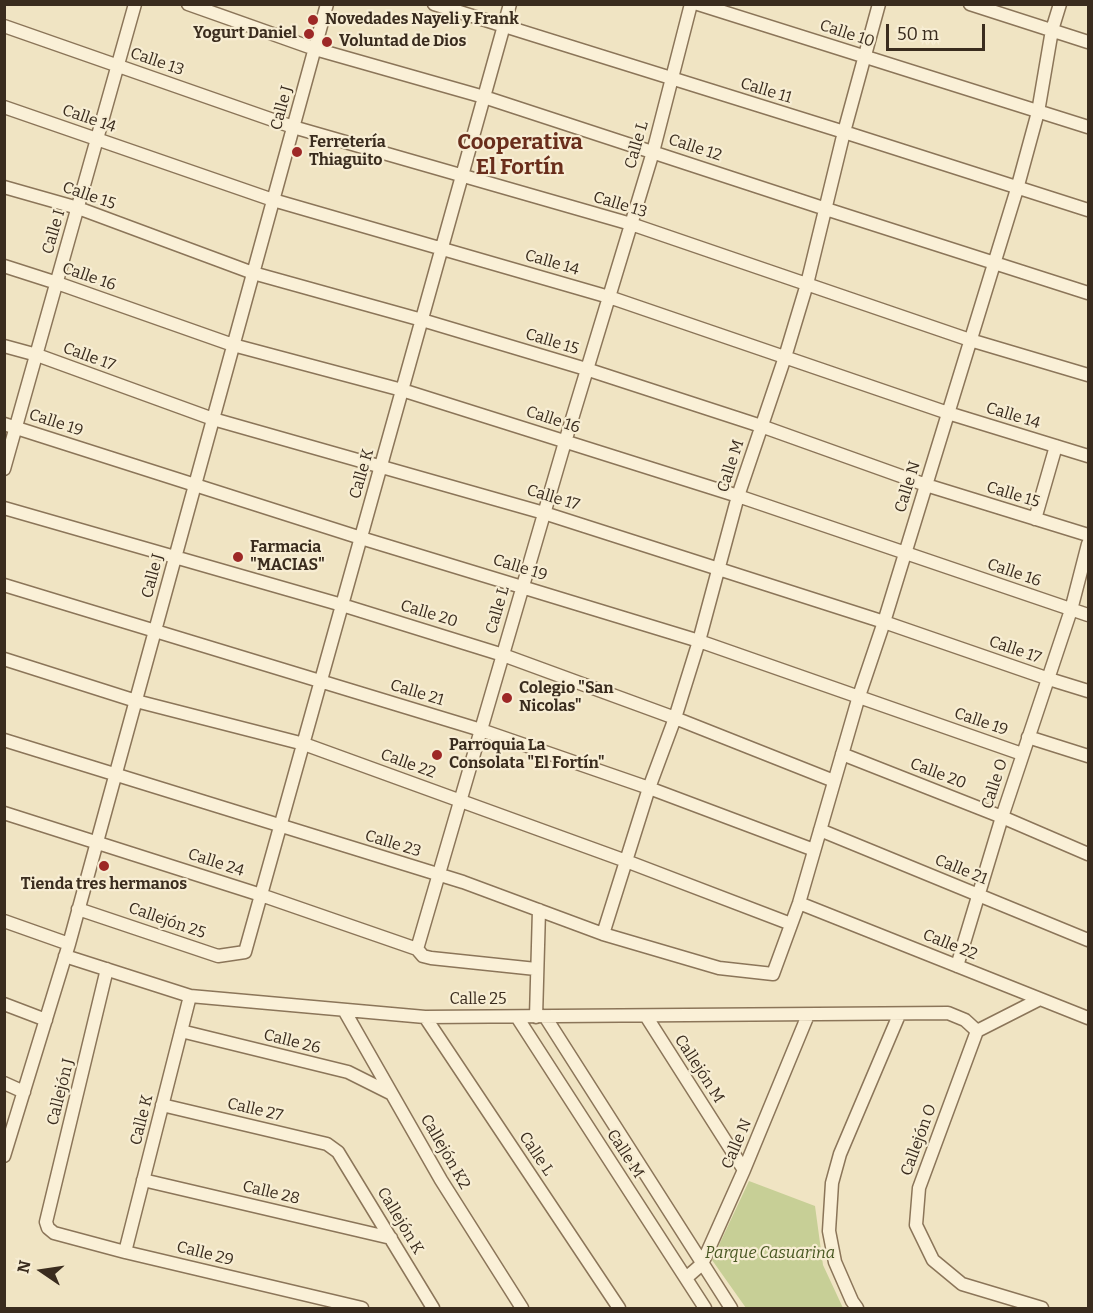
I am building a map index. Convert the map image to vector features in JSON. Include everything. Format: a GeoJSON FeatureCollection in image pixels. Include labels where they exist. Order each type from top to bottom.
{"type":"FeatureCollection","features":[{"type":"Feature","properties":{"kind":"street","name":"Calle I"},"geometry":{"type":"LineString","coordinates":[[4,469],[10,426],[36,355],[135,4]]}},
{"type":"Feature","properties":{"kind":"street","name":"Calle 12"},"geometry":{"type":"LineString","coordinates":[[188,4],[315,49],[484,97],[1089,293]]}},
{"type":"Feature","properties":{"kind":"street","name":"Calle J"},"geometry":{"type":"LineString","coordinates":[[5,1154],[67,950],[327,4]]}},
{"type":"Feature","properties":{"kind":"street","name":"Calle 11"},"geometry":{"type":"LineString","coordinates":[[434,4],[1089,210]]}},
{"type":"Feature","properties":{"kind":"street","name":"Calle K"},"geometry":{"type":"LineString","coordinates":[[245,952],[510,4]]}},
{"type":"Feature","properties":{"kind":"street","name":"Calle L"},"geometry":{"type":"LineString","coordinates":[[417,949],[586,369],[653,152],[691,4]]}},
{"type":"Feature","properties":{"kind":"street","name":"Calle 10"},"geometry":{"type":"LineString","coordinates":[[698,4],[1089,127]]}},
{"type":"Feature","properties":{"kind":"street","name":"Calle M"},"geometry":{"type":"LineString","coordinates":[[603,934],[649,788],[675,718],[699,642],[738,496],[807,284],[844,132],[879,4]]}},
{"type":"Feature","properties":{"kind":"street"},"geometry":{"type":"LineString","coordinates":[[970,4],[1089,42]]}},
{"type":"Feature","properties":{"kind":"street","name":"Calle N"},"geometry":{"type":"LineString","coordinates":[[773,975],[799,903],[859,696],[884,622],[1017,189],[1038,112],[1052,30],[1060,4]]}},
{"type":"Feature","properties":{"kind":"street","name":"Calle 13"},"geometry":{"type":"LineString","coordinates":[[4,26],[294,127],[631,224],[970,340],[1089,375]]}},
{"type":"Feature","properties":{"kind":"street","name":"Calle 14"},"geometry":{"type":"LineString","coordinates":[[4,108],[273,200],[609,297],[948,413],[1089,456]]}},
{"type":"Feature","properties":{"kind":"street","name":"Calle 15"},"geometry":{"type":"LineString","coordinates":[[4,187],[78,208],[253,273],[586,369],[761,426],[926,485],[1089,535]]}},
{"type":"Feature","properties":{"kind":"street","name":"Calle 16"},"geometry":{"type":"LineString","coordinates":[[4,266],[233,345],[402,390],[738,496],[1089,615]]}},
{"type":"Feature","properties":{"kind":"street","name":"Calle 17"},"geometry":{"type":"LineString","coordinates":[[4,346],[36,355],[213,419],[544,513],[884,622],[1089,691]]}},
{"type":"Feature","properties":{"kind":"street","name":"Calle 19"},"geometry":{"type":"LineString","coordinates":[[10,426],[361,538],[699,642],[1022,754]]}},
{"type":"Feature","properties":{"kind":"street"},"geometry":{"type":"LineString","coordinates":[[1035,519],[1056,446]]}},
{"type":"Feature","properties":{"kind":"street","name":"Calle 20"},"geometry":{"type":"LineString","coordinates":[[4,508],[342,605],[503,655],[675,718],[834,781]]}},
{"type":"Feature","properties":{"kind":"street","name":"Calle O"},"geometry":{"type":"LineString","coordinates":[[957,966],[1022,754],[1071,610],[1089,544]]}},
{"type":"Feature","properties":{"kind":"street","name":"Calle 21"},"geometry":{"type":"LineString","coordinates":[[4,585],[481,730],[649,788],[814,850]]}},
{"type":"Feature","properties":{"kind":"street","name":"Calle 22"},"geometry":{"type":"LineString","coordinates":[[4,659],[136,700],[304,744],[626,861],[791,924]]}},
{"type":"Feature","properties":{"kind":"street"},"geometry":{"type":"LineString","coordinates":[[1028,737],[1089,756]]}},
{"type":"Feature","properties":{"kind":"street","name":"Calle 23"},"geometry":{"type":"LineString","coordinates":[[4,740],[439,875],[603,934],[719,968],[773,975]]}},
{"type":"Feature","properties":{"kind":"street","name":"Calle 20"},"geometry":{"type":"LineString","coordinates":[[842,754],[1089,854]]}},
{"type":"Feature","properties":{"kind":"street","name":"Calle 24"},"geometry":{"type":"LineString","coordinates":[[4,813],[261,895],[417,949]]}},
{"type":"Feature","properties":{"kind":"street","name":"Calle 21"},"geometry":{"type":"LineString","coordinates":[[820,830],[1089,940]]}},
{"type":"Feature","properties":{"kind":"street","name":"Calle 22"},"geometry":{"type":"LineString","coordinates":[[799,903],[1089,1018]]}},
{"type":"Feature","properties":{"kind":"street","name":"Callejón 25"},"geometry":{"type":"LineString","coordinates":[[78,909],[218,956],[245,952]]}},
{"type":"Feature","properties":{"kind":"street"},"geometry":{"type":"LineString","coordinates":[[539,910],[536,969],[541,1017]]}},
{"type":"Feature","properties":{"kind":"street","name":"Calle 25"},"geometry":{"type":"LineString","coordinates":[[4,921],[107,969],[190,996],[425,1017],[899,1015]]}},
{"type":"Feature","properties":{"kind":"street","name":"Calle 25"},"geometry":{"type":"LineString","coordinates":[[417,949],[423,956],[432,958],[536,969]]}},
{"type":"Feature","properties":{"kind":"street","name":"Callejón J"},"geometry":{"type":"LineString","coordinates":[[46,1222],[107,969]]}},
{"type":"Feature","properties":{"kind":"street","name":"Calle K"},"geometry":{"type":"LineString","coordinates":[[125,1252],[190,996]]}},
{"type":"Feature","properties":{"kind":"street"},"geometry":{"type":"LineString","coordinates":[[857,1308],[835,1262],[829,1231],[832,1183],[840,1154],[899,1015],[948,1013],[965,1020],[977,1031],[1040,999]]}},
{"type":"Feature","properties":{"kind":"street"},"geometry":{"type":"LineString","coordinates":[[4,1004],[46,1020]]}},
{"type":"Feature","properties":{"kind":"street","name":"Callejón K2"},"geometry":{"type":"LineString","coordinates":[[344,1010],[441,1180],[522,1308]]}},
{"type":"Feature","properties":{"kind":"street","name":"Calle N"},"geometry":{"type":"LineString","coordinates":[[686,1278],[702,1264],[744,1170],[808,1015]]}},
{"type":"Feature","properties":{"kind":"street","name":"Callejón M"},"geometry":{"type":"LineString","coordinates":[[646,1016],[744,1170]]}},
{"type":"Feature","properties":{"kind":"street","name":"Calle L"},"geometry":{"type":"LineString","coordinates":[[425,1017],[620,1308]]}},
{"type":"Feature","properties":{"kind":"street","name":"Calle M"},"geometry":{"type":"LineString","coordinates":[[517,1017],[705,1308]]}},
{"type":"Feature","properties":{"kind":"street","name":"Calle M"},"geometry":{"type":"LineString","coordinates":[[541,1017],[730,1308]]}},
{"type":"Feature","properties":{"kind":"street","name":"Calle 26"},"geometry":{"type":"LineString","coordinates":[[181,1031],[348,1072],[392,1094]]}},
{"type":"Feature","properties":{"kind":"street","name":"Callejón O"},"geometry":{"type":"LineString","coordinates":[[977,1031],[919,1188],[916,1225],[933,1260],[962,1284],[1042,1308]]}},
{"type":"Feature","properties":{"kind":"street"},"geometry":{"type":"LineString","coordinates":[[4,1083],[24,1092]]}},
{"type":"Feature","properties":{"kind":"street","name":"Calle 27"},"geometry":{"type":"LineString","coordinates":[[162,1105],[327,1144],[338,1152]]}},
{"type":"Feature","properties":{"kind":"street","name":"Callejón K"},"geometry":{"type":"LineString","coordinates":[[338,1152],[433,1308]]}},
{"type":"Feature","properties":{"kind":"street","name":"Calle 28"},"geometry":{"type":"LineString","coordinates":[[143,1180],[391,1238]]}},
{"type":"Feature","properties":{"kind":"street","name":"Calle 29"},"geometry":{"type":"LineString","coordinates":[[46,1222],[48,1228],[54,1233],[362,1308]]}},
{"type":"Feature","properties":{"kind":"green space","name":"Parque Casuarina"},"geometry":{"type":"Polygon","coordinates":[[[749,1181],[815,1206],[823,1265],[843,1308],[746,1308],[712,1260],[749,1181]]]}},
{"type":"Feature","properties":{"kind":"place","name":"Novedades Nayeli y Frank"},"geometry":{"type":"Point","coordinates":[313,20]}},
{"type":"Feature","properties":{"kind":"place","name":"Yogurt Daniel"},"geometry":{"type":"Point","coordinates":[309,34]}},
{"type":"Feature","properties":{"kind":"place","name":"Voluntad de Dios"},"geometry":{"type":"Point","coordinates":[327,42]}},
{"type":"Feature","properties":{"kind":"place","name":"Ferretería Thiaguito"},"geometry":{"type":"Point","coordinates":[297,152]}},
{"type":"Feature","properties":{"kind":"place","name":"Farmacia \"MACIAS\""},"geometry":{"type":"Point","coordinates":[238,557]}},
{"type":"Feature","properties":{"kind":"place","name":"Colegio \"San Nicolas\""},"geometry":{"type":"Point","coordinates":[507,698]}},
{"type":"Feature","properties":{"kind":"place","name":"Parroquia La Consolata \"El Fortín\""},"geometry":{"type":"Point","coordinates":[437,755]}},
{"type":"Feature","properties":{"kind":"place","name":"Tienda tres hermanos"},"geometry":{"type":"Point","coordinates":[104,866]}},
{"type":"Feature","properties":{"kind":"district","name":"Cooperativa El Fortín"},"geometry":{"type":"Point","coordinates":[520,156]}}]}
